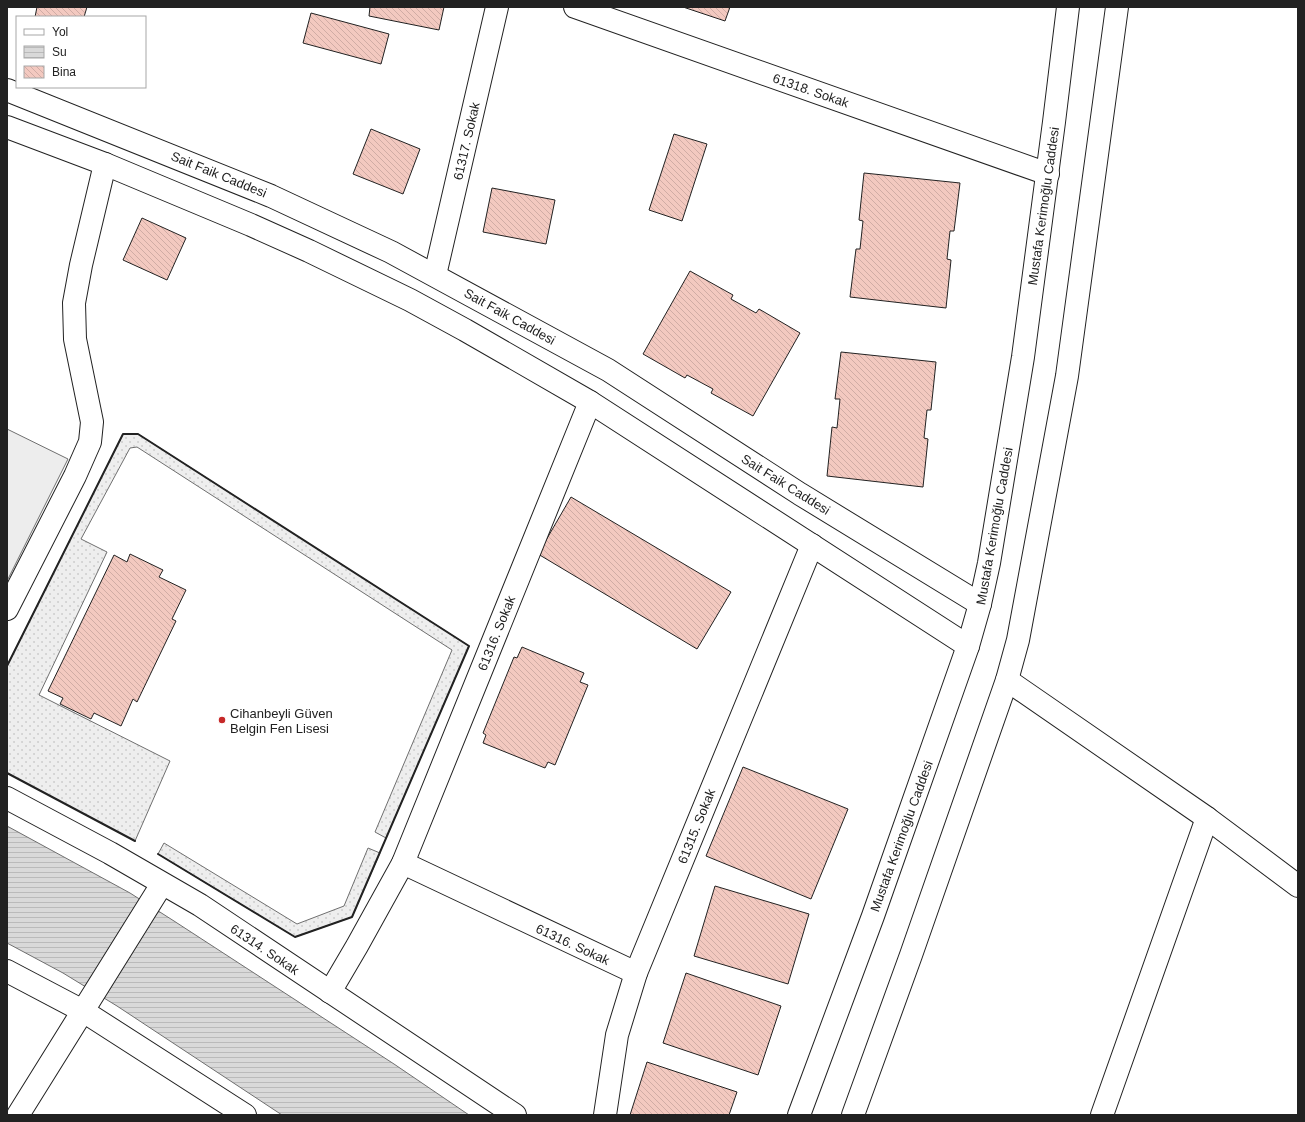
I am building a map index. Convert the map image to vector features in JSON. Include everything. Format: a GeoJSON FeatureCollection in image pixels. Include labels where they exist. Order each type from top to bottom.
{"type":"FeatureCollection","features":[{"type":"Feature","properties":{"kind":"street","name":"61317. Sokak"},"geometry":{"type":"LineString","coordinates":[[435,275],[497,7]]}},
{"type":"Feature","properties":{"kind":"street","name":"61318. Sokak"},"geometry":{"type":"LineString","coordinates":[[575,7],[1048,174]]}},
{"type":"Feature","properties":{"kind":"street","name":"Mustafa Kerimoğlu Caddesi"},"geometry":{"type":"LineString","coordinates":[[799,1115],[873,916],[968,646],[980,604],[989,564],[1023,357],[1048,174],[1068,7]]}},
{"type":"Feature","properties":{"kind":"street"},"geometry":{"type":"LineString","coordinates":[[852,1115],[911,955],[1007,680],[1018,640],[1067,376],[1117,7]]}},
{"type":"Feature","properties":{"kind":"street","name":"Sait Faik Caddesi"},"geometry":{"type":"LineString","coordinates":[[7,90],[272,196],[378,245],[435,275],[608,370],[800,494],[980,604]]}},
{"type":"Feature","properties":{"kind":"street"},"geometry":{"type":"LineString","coordinates":[[7,127],[105,164],[290,242],[384,287],[465,330],[590,402],[968,646]]}},
{"type":"Feature","properties":{"kind":"street"},"geometry":{"type":"LineString","coordinates":[[7,609],[75,476],[90,442],[92,422],[74,339],[74,303],[81,265],[105,164]]}},
{"type":"Feature","properties":{"kind":"street","name":"61316. Sokak"},"geometry":{"type":"LineString","coordinates":[[330,992],[403,863],[590,402]]}},
{"type":"Feature","properties":{"kind":"street","name":"61315. Sokak"},"geometry":{"type":"LineString","coordinates":[[605,1115],[617,1035],[636,973],[812,545]]}},
{"type":"Feature","properties":{"kind":"street"},"geometry":{"type":"LineString","coordinates":[[1007,680],[1207,818],[1298,886]]}},
{"type":"Feature","properties":{"kind":"street","name":"61314. Sokak"},"geometry":{"type":"LineString","coordinates":[[7,798],[110,853],[162,885],[200,905],[514,1115]]}},
{"type":"Feature","properties":{"kind":"street"},"geometry":{"type":"LineString","coordinates":[[1102,1115],[1207,818]]}},
{"type":"Feature","properties":{"kind":"street","name":"61316. Sokak"},"geometry":{"type":"LineString","coordinates":[[403,863],[636,973]]}},
{"type":"Feature","properties":{"kind":"street"},"geometry":{"type":"LineString","coordinates":[[18,1115],[162,885]]}},
{"type":"Feature","properties":{"kind":"street"},"geometry":{"type":"LineString","coordinates":[[7,971],[83,1011],[245,1115]]}},
{"type":"Feature","properties":{"kind":"shaded area"},"geometry":{"type":"Polygon","coordinates":[[[7,429],[68,459],[7,581],[7,429]]]}},
{"type":"Feature","properties":{"kind":"shaded area"},"geometry":{"type":"Polygon","coordinates":[[[123,434],[138,434],[469,646],[386,838],[375,832],[452,650],[137,447],[130,448],[81,539],[107,552],[39,695],[170,761],[135,841],[7,773],[7,666],[123,434]]]}},
{"type":"Feature","properties":{"kind":"shaded area"},"geometry":{"type":"Polygon","coordinates":[[[164,843],[297,924],[344,906],[368,848],[380,853],[352,917],[295,937],[158,854],[164,843]]]}},
{"type":"Feature","properties":{"kind":"water"},"geometry":{"type":"Polygon","coordinates":[[[7,826],[130,893],[394,1064],[469,1115],[282,1115],[117,1006],[63,973],[7,943],[7,826]]]}},
{"type":"Feature","properties":{"kind":"building"},"geometry":{"type":"Polygon","coordinates":[[[37,7],[87,7],[84,16],[35,16],[37,7]]]}},
{"type":"Feature","properties":{"kind":"building"},"geometry":{"type":"Polygon","coordinates":[[[370,7],[444,7],[439,30],[369,16],[370,7]]]}},
{"type":"Feature","properties":{"kind":"building"},"geometry":{"type":"Polygon","coordinates":[[[683,7],[730,7],[725,21],[683,7]]]}},
{"type":"Feature","properties":{"kind":"building"},"geometry":{"type":"Polygon","coordinates":[[[311,13],[389,34],[381,64],[303,43],[311,13]]]}},
{"type":"Feature","properties":{"kind":"building"},"geometry":{"type":"Polygon","coordinates":[[[371,129],[420,149],[403,194],[353,174],[371,129]]]}},
{"type":"Feature","properties":{"kind":"building"},"geometry":{"type":"Polygon","coordinates":[[[674,134],[707,144],[682,221],[649,210],[674,134]]]}},
{"type":"Feature","properties":{"kind":"building"},"geometry":{"type":"Polygon","coordinates":[[[864,173],[960,183],[954,231],[950,231],[947,259],[951,260],[946,308],[850,297],[856,249],[860,249],[863,221],[859,220],[864,173]]]}},
{"type":"Feature","properties":{"kind":"building"},"geometry":{"type":"Polygon","coordinates":[[[492,188],[555,200],[546,244],[483,232],[492,188]]]}},
{"type":"Feature","properties":{"kind":"building"},"geometry":{"type":"Polygon","coordinates":[[[142,218],[186,238],[167,280],[123,260],[142,218]]]}},
{"type":"Feature","properties":{"kind":"building"},"geometry":{"type":"Polygon","coordinates":[[[690,271],[733,295],[731,299],[756,313],[759,309],[800,333],[753,416],[711,393],[713,389],[687,375],[685,378],[643,354],[690,271]]]}},
{"type":"Feature","properties":{"kind":"building"},"geometry":{"type":"Polygon","coordinates":[[[841,352],[936,362],[931,410],[927,410],[924,438],[928,439],[923,487],[827,476],[832,427],[837,428],[840,399],[835,399],[841,352]]]}},
{"type":"Feature","properties":{"kind":"building"},"geometry":{"type":"Polygon","coordinates":[[[571,497],[731,592],[697,649],[538,554],[571,497]]]}},
{"type":"Feature","properties":{"kind":"building"},"geometry":{"type":"Polygon","coordinates":[[[130,554],[163,570],[159,577],[186,590],[172,619],[176,621],[137,702],[133,699],[121,726],[94,713],[91,719],[60,704],[63,698],[48,691],[114,555],[127,562],[130,554]]]}},
{"type":"Feature","properties":{"kind":"building"},"geometry":{"type":"Polygon","coordinates":[[[522,647],[584,673],[580,682],[588,685],[555,765],[548,762],[545,768],[483,743],[486,735],[483,733],[514,657],[517,658],[522,647]]]}},
{"type":"Feature","properties":{"kind":"building"},"geometry":{"type":"Polygon","coordinates":[[[743,767],[848,809],[811,899],[706,856],[743,767]]]}},
{"type":"Feature","properties":{"kind":"building"},"geometry":{"type":"Polygon","coordinates":[[[715,886],[809,914],[788,984],[694,956],[715,886]]]}},
{"type":"Feature","properties":{"kind":"building"},"geometry":{"type":"Polygon","coordinates":[[[686,973],[781,1006],[758,1075],[663,1043],[686,973]]]}},
{"type":"Feature","properties":{"kind":"building"},"geometry":{"type":"Polygon","coordinates":[[[647,1062],[737,1092],[729,1115],[630,1115],[647,1062]]]}},
{"type":"Feature","properties":{"kind":"wall"},"geometry":{"type":"LineString","coordinates":[[7,666],[123,434],[138,434],[469,646],[352,917],[295,937],[158,854]]}},
{"type":"Feature","properties":{"kind":"wall"},"geometry":{"type":"LineString","coordinates":[[7,773],[135,841]]}},
{"type":"Feature","properties":{"kind":"place","name":"Cihanbeyli Güven Belgin Fen Lisesi"},"geometry":{"type":"Point","coordinates":[222,720]}}]}
